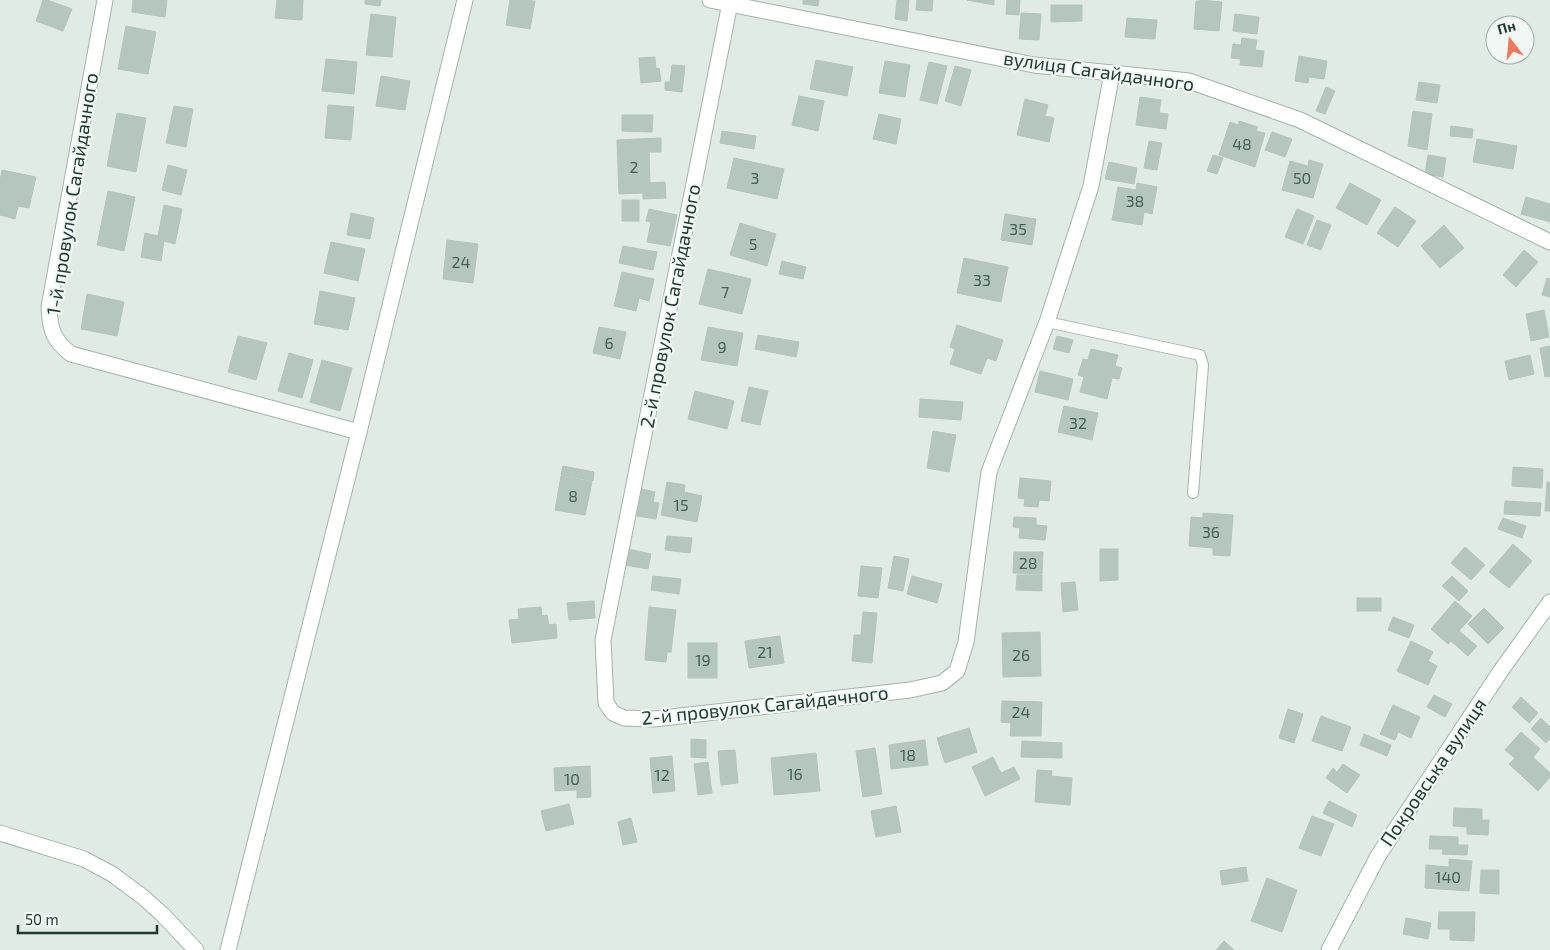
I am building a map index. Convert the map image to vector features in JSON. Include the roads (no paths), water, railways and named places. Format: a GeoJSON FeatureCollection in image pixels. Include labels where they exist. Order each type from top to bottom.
{"type":"FeatureCollection","features":[{"type":"Feature","properties":{"kind":"street","name":"1-й провулок Сагайдачного"},"geometry":{"type":"LineString","coordinates":[[105,0],[49,307],[52,333],[60,345],[71,354],[359,432]]}},
{"type":"Feature","properties":{"kind":"street"},"geometry":{"type":"LineString","coordinates":[[228,950],[359,432],[465,0]]}},
{"type":"Feature","properties":{"kind":"street","name":"вулиця Сагайдачного"},"geometry":{"type":"LineString","coordinates":[[710,0],[1034,64],[1188,81],[1300,120],[1550,242]]}},
{"type":"Feature","properties":{"kind":"street","name":"2-й провулок Сагайдачного"},"geometry":{"type":"LineString","coordinates":[[730,3],[603,640],[606,702],[613,713],[624,718],[654,719],[910,690],[942,683],[957,671],[966,642],[989,472],[1047,322],[1091,186],[1112,73]]}},
{"type":"Feature","properties":{"kind":"street","name":"Покровська вулиця"},"geometry":{"type":"LineString","coordinates":[[1329,950],[1378,856],[1500,672],[1550,602]]}},
{"type":"Feature","properties":{"kind":"street"},"geometry":{"type":"LineString","coordinates":[[0,833],[84,860],[112,874],[162,914],[196,950]]}},
{"type":"Feature","properties":{"kind":"lane"},"geometry":{"type":"LineString","coordinates":[[1047,322],[1200,355],[1203,364],[1193,493]]}}]}
